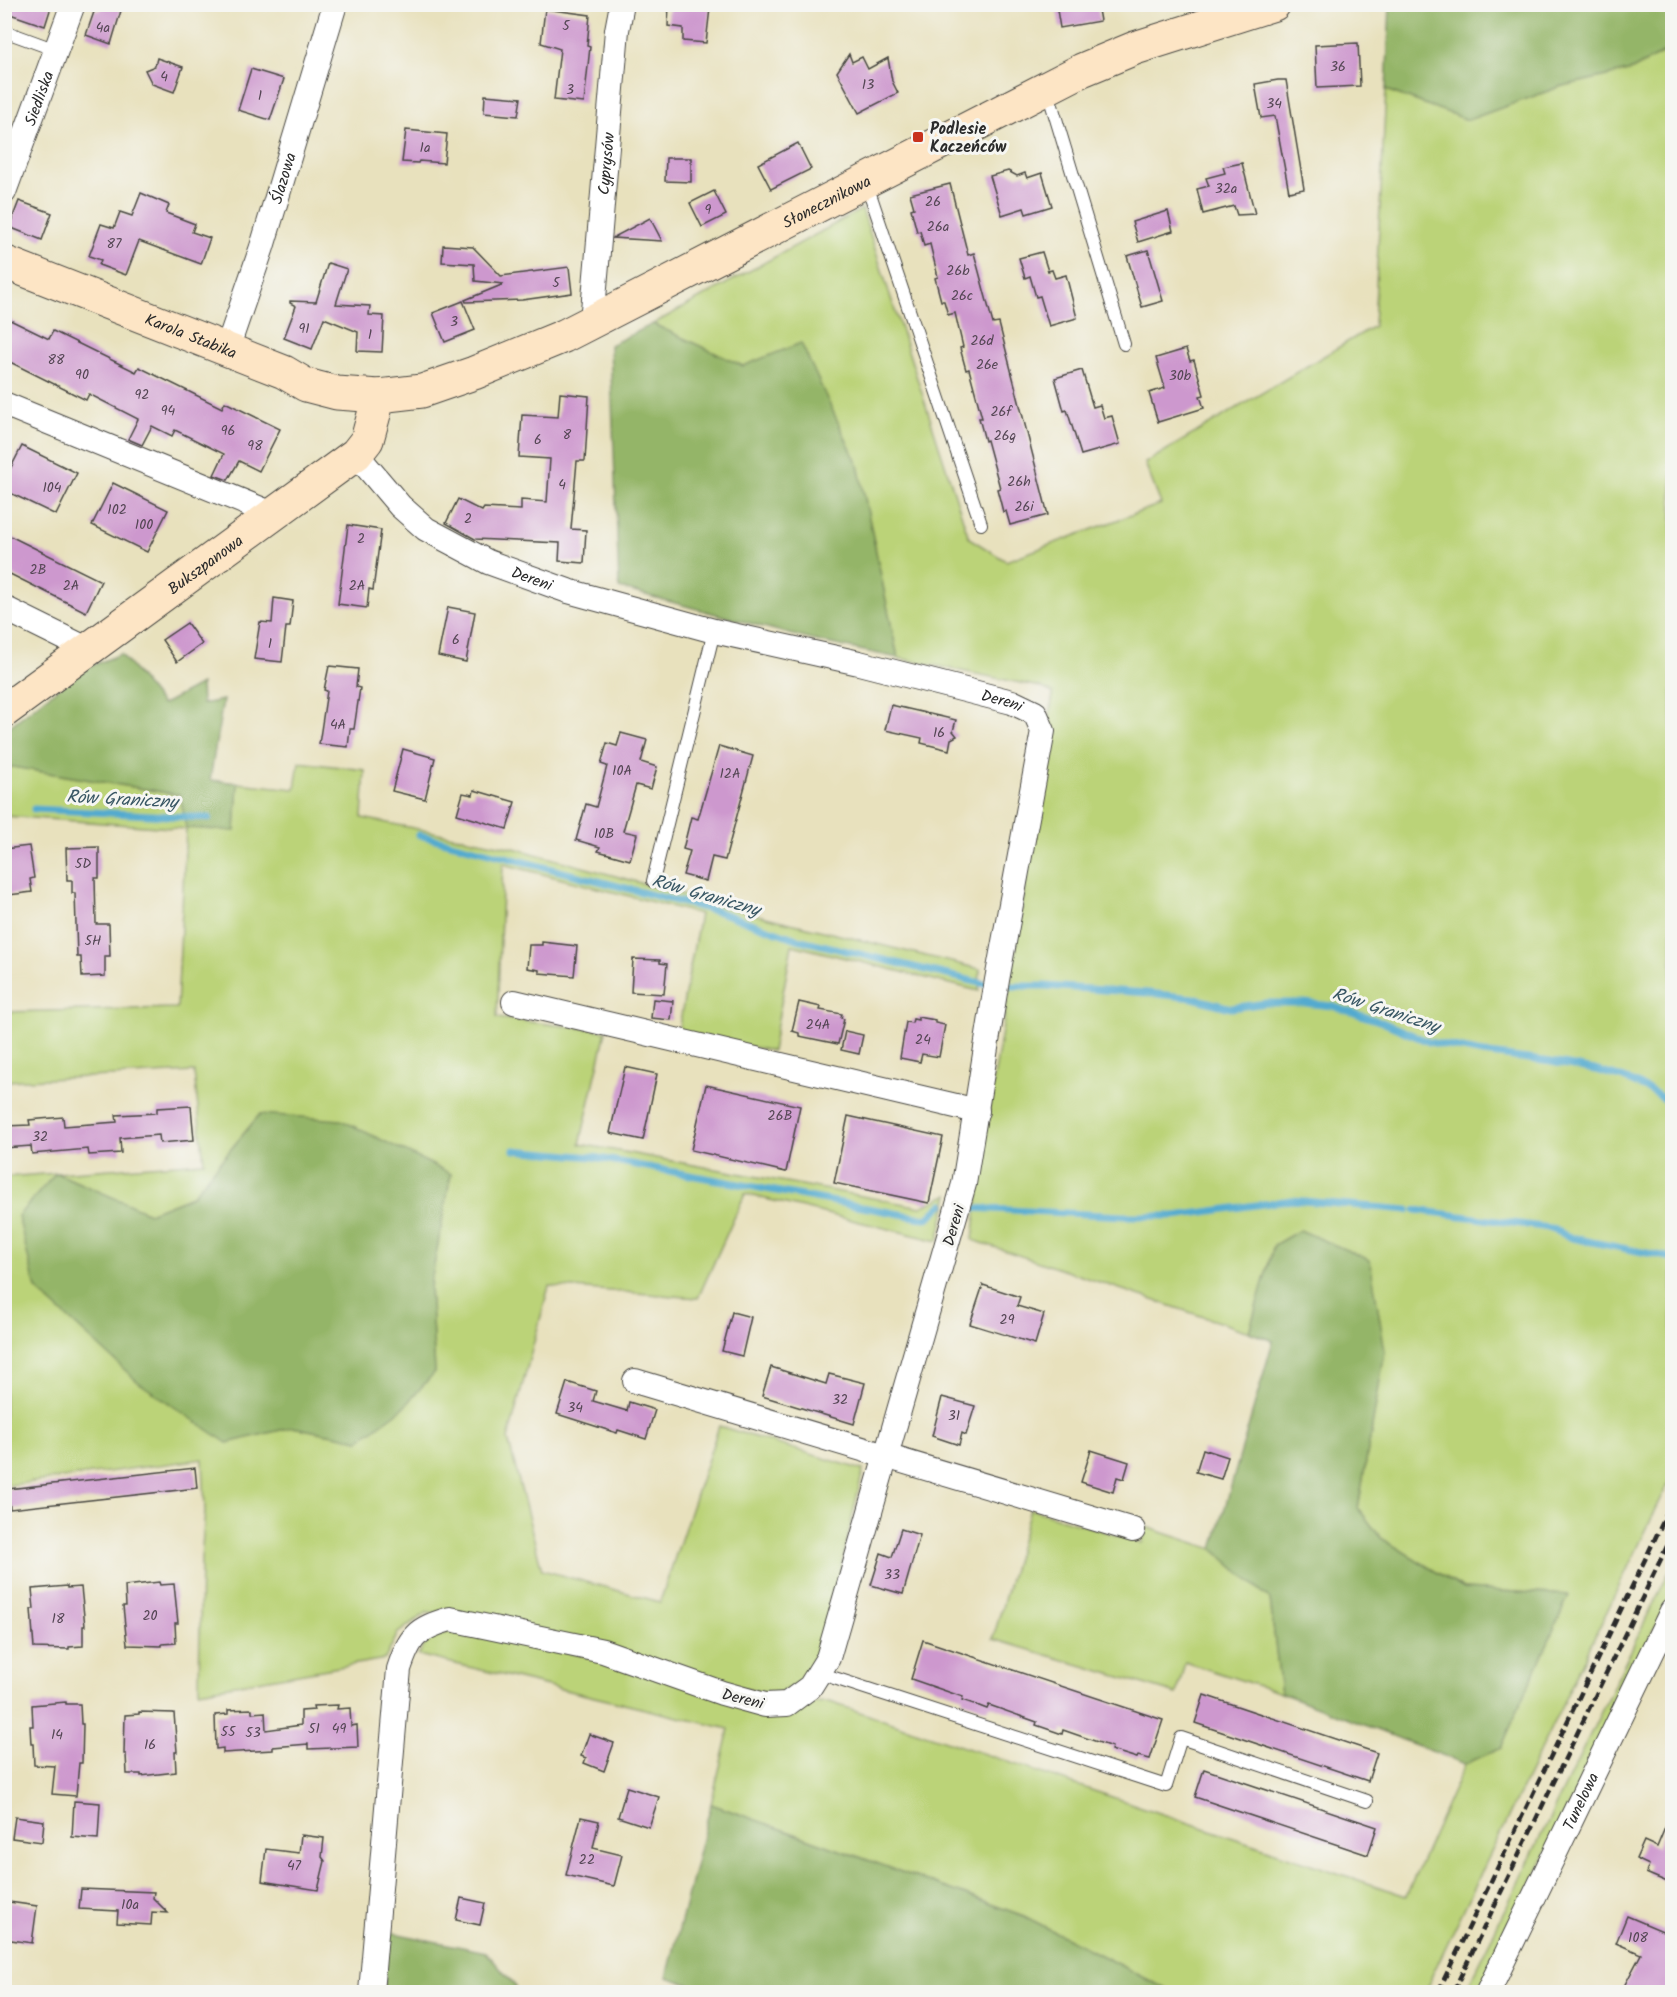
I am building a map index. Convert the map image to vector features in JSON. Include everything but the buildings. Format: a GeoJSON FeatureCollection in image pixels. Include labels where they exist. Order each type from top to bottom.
{"type":"FeatureCollection","features":[{"type":"Feature","properties":{"kind":"street","name":"Siedliska"},"geometry":{"type":"LineString","coordinates":[[4,192],[73,4]]}},
{"type":"Feature","properties":{"kind":"street","name":"Ślazowa"},"geometry":{"type":"LineString","coordinates":[[227,349],[262,248],[335,4]]}},
{"type":"Feature","properties":{"kind":"street","name":"Cyprysów"},"geometry":{"type":"LineString","coordinates":[[592,322],[617,30],[622,4]]}},
{"type":"Feature","properties":{"kind":"street","name":"Słonecznikowa"},"geometry":{"type":"LineString","coordinates":[[379,396],[422,391],[474,373],[564,336],[1082,70],[1135,48],[1274,4]]}},
{"type":"Feature","properties":{"kind":"street","name":"Karola Stabika"},"geometry":{"type":"LineString","coordinates":[[4,262],[284,372],[306,385],[337,393],[379,396]]}},
{"type":"Feature","properties":{"kind":"street","name":"Bukszpanowa"},"geometry":{"type":"LineString","coordinates":[[4,711],[356,454],[367,440],[379,396]]}},
{"type":"Feature","properties":{"kind":"street"},"geometry":{"type":"LineString","coordinates":[[4,404],[273,514]]}},
{"type":"Feature","properties":{"kind":"street","name":"Dereni"},"geometry":{"type":"LineString","coordinates":[[356,454],[399,506],[426,529],[488,562],[568,591],[714,631],[859,663],[1012,702],[1035,713],[1043,731],[997,980],[964,1184],[828,1658],[810,1687],[787,1704],[765,1705],[722,1693],[603,1651],[450,1619],[428,1626],[407,1645],[399,1669],[371,1992]]}},
{"type":"Feature","properties":{"kind":"street"},"geometry":{"type":"LineString","coordinates":[[4,608],[87,650]]}},
{"type":"Feature","properties":{"kind":"street"},"geometry":{"type":"LineString","coordinates":[[514,1002],[977,1111]]}},
{"type":"Feature","properties":{"kind":"street"},"geometry":{"type":"LineString","coordinates":[[635,1381],[1133,1530]]}},
{"type":"Feature","properties":{"kind":"street","name":"Tunelowa"},"geometry":{"type":"LineString","coordinates":[[1488,1992],[1672,1611]]}},
{"type":"Feature","properties":{"kind":"lane"},"geometry":{"type":"LineString","coordinates":[[4,31],[56,50]]}},
{"type":"Feature","properties":{"kind":"lane"},"geometry":{"type":"LineString","coordinates":[[1046,88],[1124,344]]}},
{"type":"Feature","properties":{"kind":"lane"},"geometry":{"type":"LineString","coordinates":[[866,181],[981,524]]}},
{"type":"Feature","properties":{"kind":"lane"},"geometry":{"type":"LineString","coordinates":[[653,881],[714,631]]}},
{"type":"Feature","properties":{"kind":"lane"},"geometry":{"type":"LineString","coordinates":[[819,1673],[1166,1786],[1181,1738],[1367,1801]]}},
{"type":"Feature","properties":{"kind":"green space"},"geometry":{"type":"Polygon","coordinates":[[[1390,5],[1672,5],[1672,48],[1632,70],[1559,87],[1468,120],[1386,90],[1390,5]]]}},
{"type":"Feature","properties":{"kind":"green space"},"geometry":{"type":"Polygon","coordinates":[[[1672,48],[1672,1476],[1424,1992],[1172,1992],[1024,1916],[711,1804],[729,1729],[418,1655],[429,1639],[457,1629],[806,1703],[830,1702],[1406,1896],[1465,1764],[1501,1748],[1569,1595],[1464,1589],[1381,1538],[1358,1508],[1385,1351],[1300,1230],[1274,1245],[1249,1332],[973,1240],[990,1101],[1015,956],[1053,693],[1040,687],[898,658],[858,465],[743,367],[653,324],[862,209],[969,538],[1006,561],[1161,504],[1145,463],[1374,326],[1386,90],[1468,120],[1559,87],[1632,70],[1672,48]]]}},
{"type":"Feature","properties":{"kind":"green space"},"geometry":{"type":"Polygon","coordinates":[[[653,324],[743,366],[801,343],[858,465],[898,658],[812,640],[619,588],[610,345],[653,324]]]}},
{"type":"Feature","properties":{"kind":"green space"},"geometry":{"type":"Polygon","coordinates":[[[121,654],[162,705],[201,684],[202,704],[223,700],[210,780],[238,783],[235,831],[186,828],[180,795],[13,767],[5,768],[5,730],[81,670],[121,654]]]}},
{"type":"Feature","properties":{"kind":"green space"},"geometry":{"type":"Polygon","coordinates":[[[299,762],[365,770],[362,818],[514,848],[753,914],[980,969],[979,991],[792,945],[772,1051],[678,1032],[700,914],[503,864],[497,1018],[606,1031],[580,1144],[921,1207],[949,1194],[938,1241],[745,1194],[698,1298],[549,1286],[508,1439],[542,1570],[660,1602],[719,1426],[863,1470],[822,1651],[805,1679],[778,1694],[718,1685],[464,1614],[426,1613],[398,1633],[385,1659],[199,1691],[201,1559],[205,1511],[203,1459],[4,1486],[5,1177],[56,1173],[204,1162],[194,1072],[5,1081],[4,1012],[177,1008],[186,829],[5,816],[5,768],[13,767],[180,795],[235,830],[238,783],[295,789],[299,762]],[[260,1114],[192,1196],[149,1213],[56,1173],[227,1443],[293,1427],[359,1440],[435,1372],[430,1287],[451,1174],[260,1114]]]}},
{"type":"Feature","properties":{"kind":"green space"},"geometry":{"type":"Polygon","coordinates":[[[260,1114],[341,1120],[451,1174],[430,1287],[435,1372],[402,1409],[359,1440],[293,1427],[227,1443],[138,1382],[36,1289],[18,1216],[56,1173],[149,1213],[192,1196],[260,1114]]]}},
{"type":"Feature","properties":{"kind":"green space"},"geometry":{"type":"Polygon","coordinates":[[[1300,1230],[1370,1260],[1385,1351],[1358,1508],[1381,1538],[1464,1589],[1569,1595],[1501,1748],[1465,1764],[1281,1693],[1270,1599],[1213,1549],[1273,1341],[1249,1332],[1274,1245],[1300,1230]]]}},
{"type":"Feature","properties":{"kind":"green space"},"geometry":{"type":"Polygon","coordinates":[[[1030,1509],[1142,1543],[1146,1527],[1213,1549],[1270,1599],[1281,1693],[1185,1662],[1177,1694],[993,1639],[1030,1509]]]}},
{"type":"Feature","properties":{"kind":"green space"},"geometry":{"type":"Polygon","coordinates":[[[1672,1566],[1672,1593],[1479,1992],[1465,1992],[1672,1566]]]}},
{"type":"Feature","properties":{"kind":"green space"},"geometry":{"type":"Polygon","coordinates":[[[711,1804],[1024,1916],[1172,1992],[712,1992],[667,1977],[711,1804]]]}},
{"type":"Feature","properties":{"kind":"green space"},"geometry":{"type":"Polygon","coordinates":[[[389,1932],[486,1952],[516,1987],[514,1992],[383,1992],[389,1932]]]}},
{"type":"Feature","properties":{"kind":"waterway","name":"Rów Graniczny"},"geometry":{"type":"LineString","coordinates":[[34,809],[209,818]]}},
{"type":"Feature","properties":{"kind":"waterway","name":"Rów Graniczny"},"geometry":{"type":"LineString","coordinates":[[419,835],[719,912],[797,939],[985,984]]}},
{"type":"Feature","properties":{"kind":"waterway","name":"Rów Graniczny"},"geometry":{"type":"LineString","coordinates":[[1011,986],[1148,993],[1193,998],[1231,1008],[1266,1003],[1332,1006],[1382,1022],[1429,1042],[1482,1053],[1595,1070],[1623,1078],[1648,1089],[1672,1104]]}},
{"type":"Feature","properties":{"kind":"waterway"},"geometry":{"type":"LineString","coordinates":[[514,1150],[593,1157],[927,1219],[943,1204]]}},
{"type":"Feature","properties":{"kind":"waterway"},"geometry":{"type":"LineString","coordinates":[[971,1208],[1124,1216],[1175,1216],[1292,1200],[1408,1210]]}},
{"type":"Feature","properties":{"kind":"waterway"},"geometry":{"type":"LineString","coordinates":[[1416,1210],[1550,1228],[1572,1238],[1672,1258]]}},
{"type":"Feature","properties":{"kind":"railway"},"geometry":{"type":"LineString","coordinates":[[1438,1992],[1672,1503]]}},
{"type":"Feature","properties":{"kind":"railway"},"geometry":{"type":"LineString","coordinates":[[1453,1992],[1672,1536]]}},
{"type":"Feature","properties":{"kind":"place","name":"Podlesie Kaczeńców"},"geometry":{"type":"Point","coordinates":[918,137]}}]}
